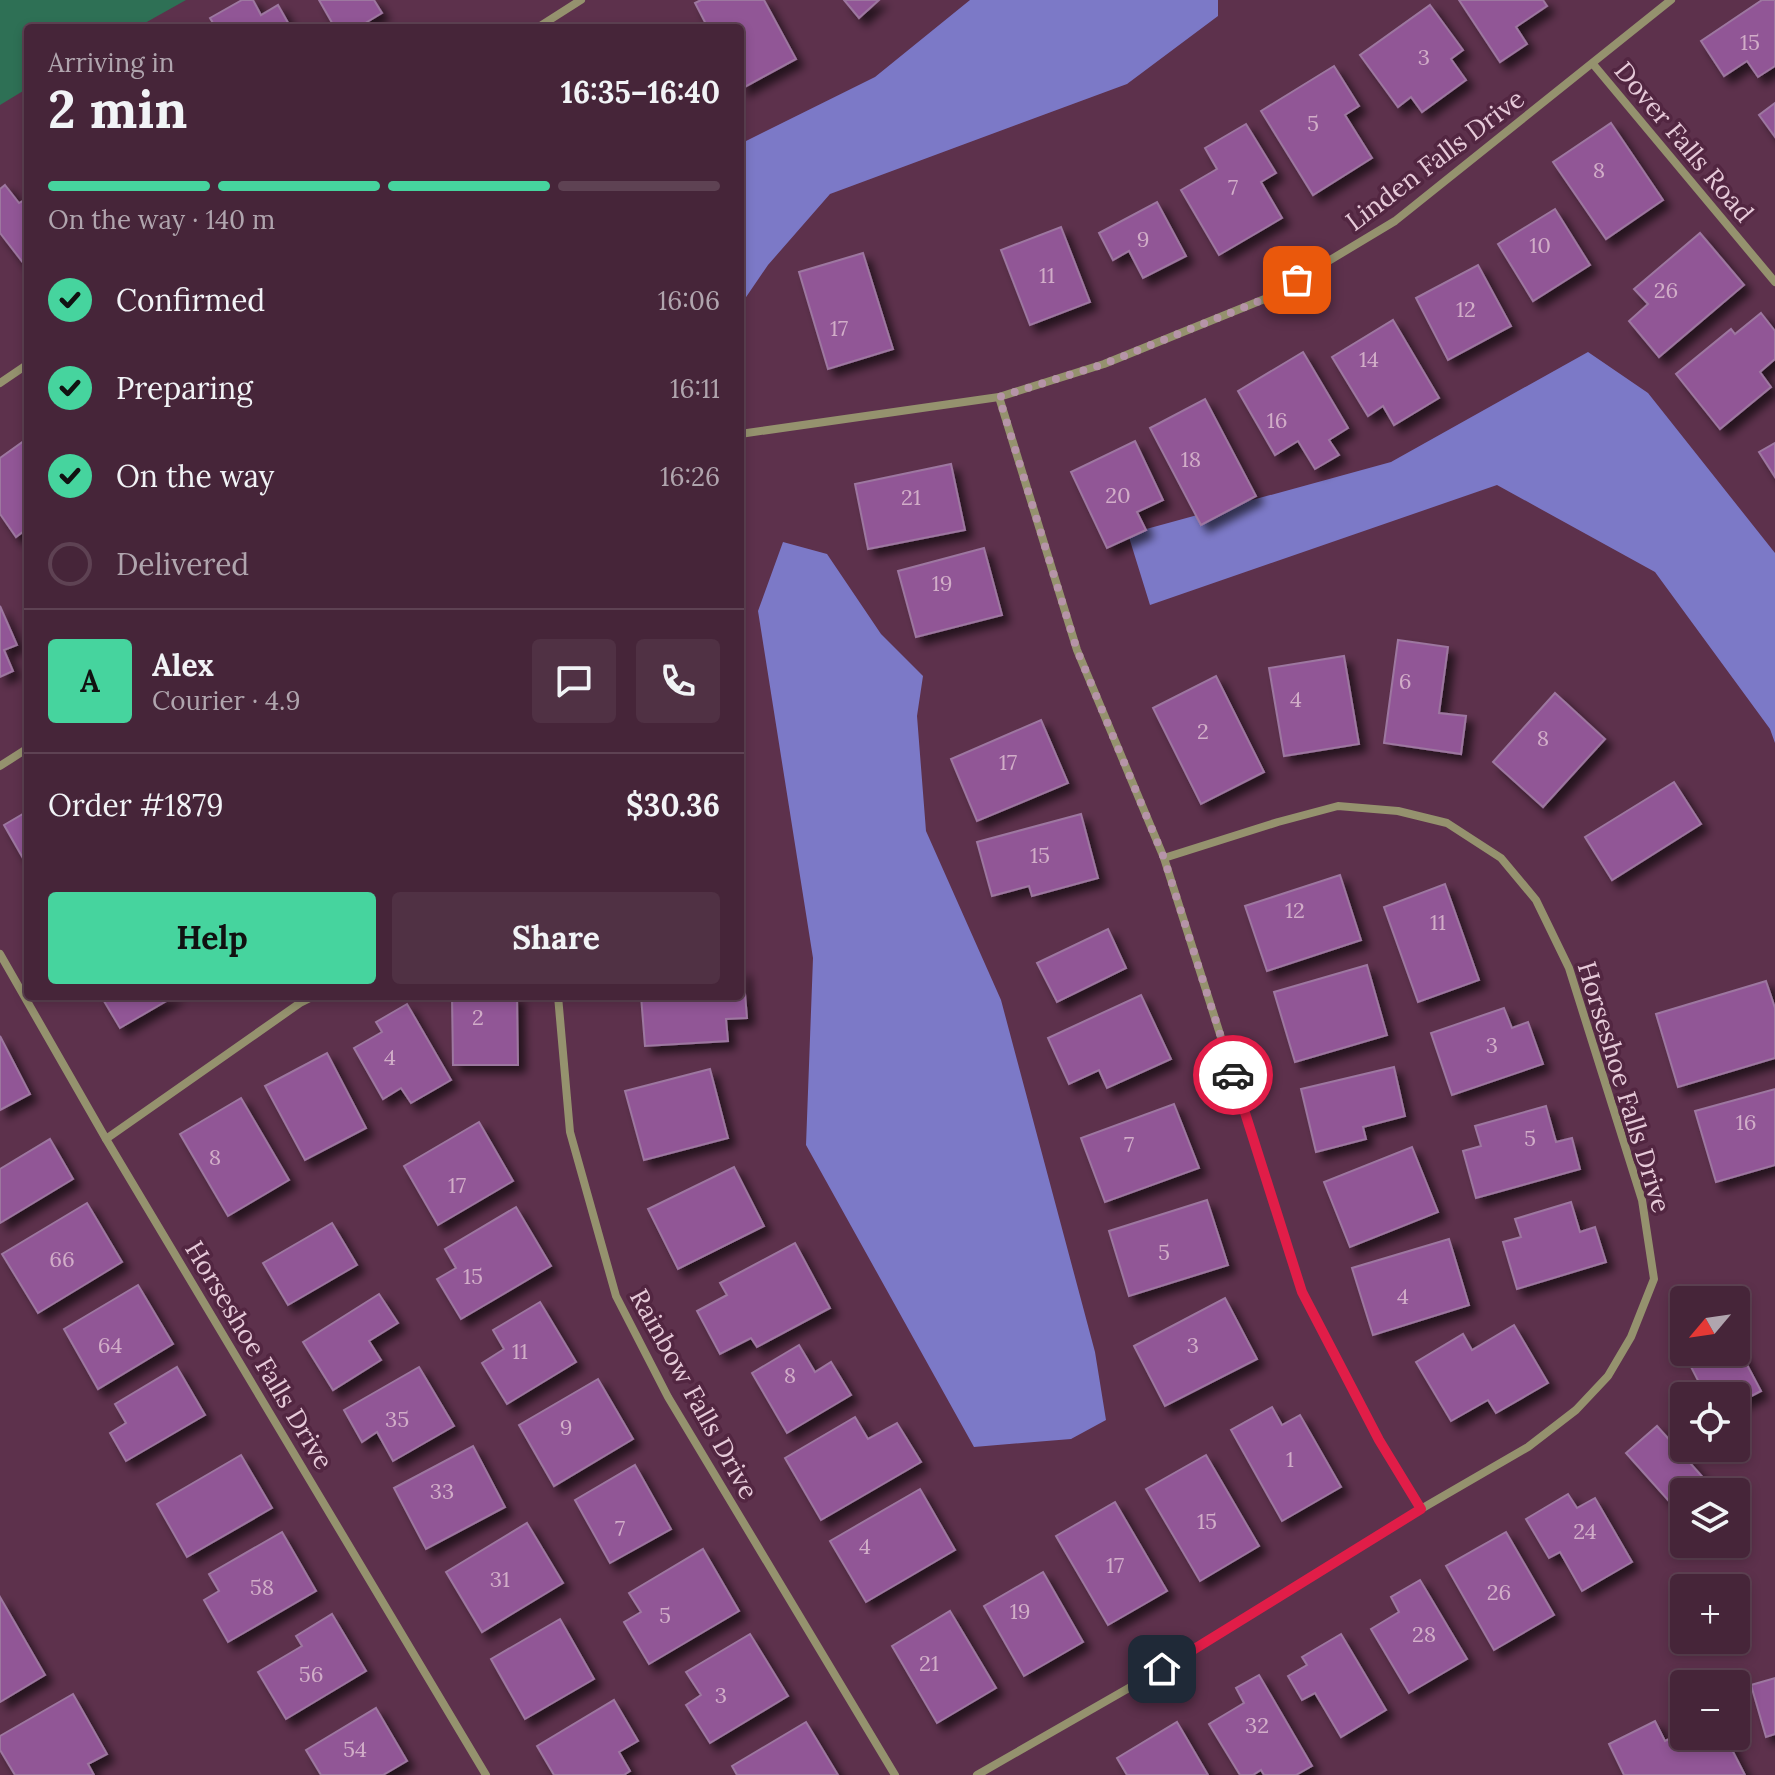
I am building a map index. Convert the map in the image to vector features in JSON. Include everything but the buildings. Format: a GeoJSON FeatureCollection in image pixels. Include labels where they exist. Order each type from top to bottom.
{"type":"FeatureCollection","features":[{"type":"Feature","properties":{"kind":"street"},"geometry":{"type":"LineString","coordinates":[[543,24],[581,0]]}},
{"type":"Feature","properties":{"kind":"street","name":"Linden Falls Drive"},"geometry":{"type":"LineString","coordinates":[[744,433],[999,397],[1104,364],[1267,298],[1395,221],[1671,0]]}},
{"type":"Feature","properties":{"kind":"street","name":"Dover Falls Road"},"geometry":{"type":"LineString","coordinates":[[1593,64],[1775,282]]}},
{"type":"Feature","properties":{"kind":"street"},"geometry":{"type":"LineString","coordinates":[[0,383],[24,367]]}},
{"type":"Feature","properties":{"kind":"street"},"geometry":{"type":"LineString","coordinates":[[999,397],[1077,650],[1164,858],[1302,1292],[1379,1440],[1421,1509]]}},
{"type":"Feature","properties":{"kind":"street"},"geometry":{"type":"LineString","coordinates":[[0,766],[24,751]]}},
{"type":"Feature","properties":{"kind":"street","name":"Horseshoe Falls Drive"},"geometry":{"type":"LineString","coordinates":[[977,1775],[1162,1669],[1421,1509],[1528,1447],[1576,1410],[1608,1376],[1631,1337],[1654,1279],[1642,1200],[1569,968],[1536,900],[1501,858],[1447,823],[1398,811],[1338,806],[1164,858]]}},
{"type":"Feature","properties":{"kind":"street","name":"Horseshoe Falls Drive"},"geometry":{"type":"LineString","coordinates":[[0,954],[24,996]]}},
{"type":"Feature","properties":{"kind":"street","name":"Horseshoe Falls Drive"},"geometry":{"type":"LineString","coordinates":[[26,1000],[106,1139],[486,1775]]}},
{"type":"Feature","properties":{"kind":"street"},"geometry":{"type":"LineString","coordinates":[[106,1139],[306,1000]]}},
{"type":"Feature","properties":{"kind":"street","name":"Rainbow Falls Drive"},"geometry":{"type":"LineString","coordinates":[[558,1000],[570,1132],[616,1296],[668,1397],[895,1775]]}},
{"type":"Feature","properties":{"kind":"green space"},"geometry":{"type":"Polygon","coordinates":[[[0,0],[186,0],[143,24],[24,24],[24,90],[0,105],[0,0]]]}},
{"type":"Feature","properties":{"kind":"shaded area"},"geometry":{"type":"Polygon","coordinates":[[[970,0],[1218,0],[1218,16],[1127,84],[830,194],[768,265],[744,300],[744,142],[875,77],[970,0]]]}},
{"type":"Feature","properties":{"kind":"shaded area"},"geometry":{"type":"Polygon","coordinates":[[[1588,352],[1648,393],[1775,553],[1775,743],[1770,729],[1655,572],[1497,485],[1150,605],[1128,534],[1391,462],[1588,352]]]}},
{"type":"Feature","properties":{"kind":"shaded area"},"geometry":{"type":"Polygon","coordinates":[[[783,542],[827,554],[881,634],[923,676],[917,716],[926,831],[1001,1000],[1095,1352],[1106,1420],[1071,1439],[974,1447],[806,1145],[813,958],[758,611],[783,542]]]}},
{"type":"Feature","properties":{"kind":"way so far"},"geometry":{"type":"LineString","coordinates":[[1233,1075],[1164,858],[1077,650],[999,397],[1104,364],[1267,298],[1297,280]]}},
{"type":"Feature","properties":{"kind":"route"},"geometry":{"type":"LineString","coordinates":[[1162,1669],[1421,1509],[1379,1440],[1302,1292],[1233,1075]]}}]}
